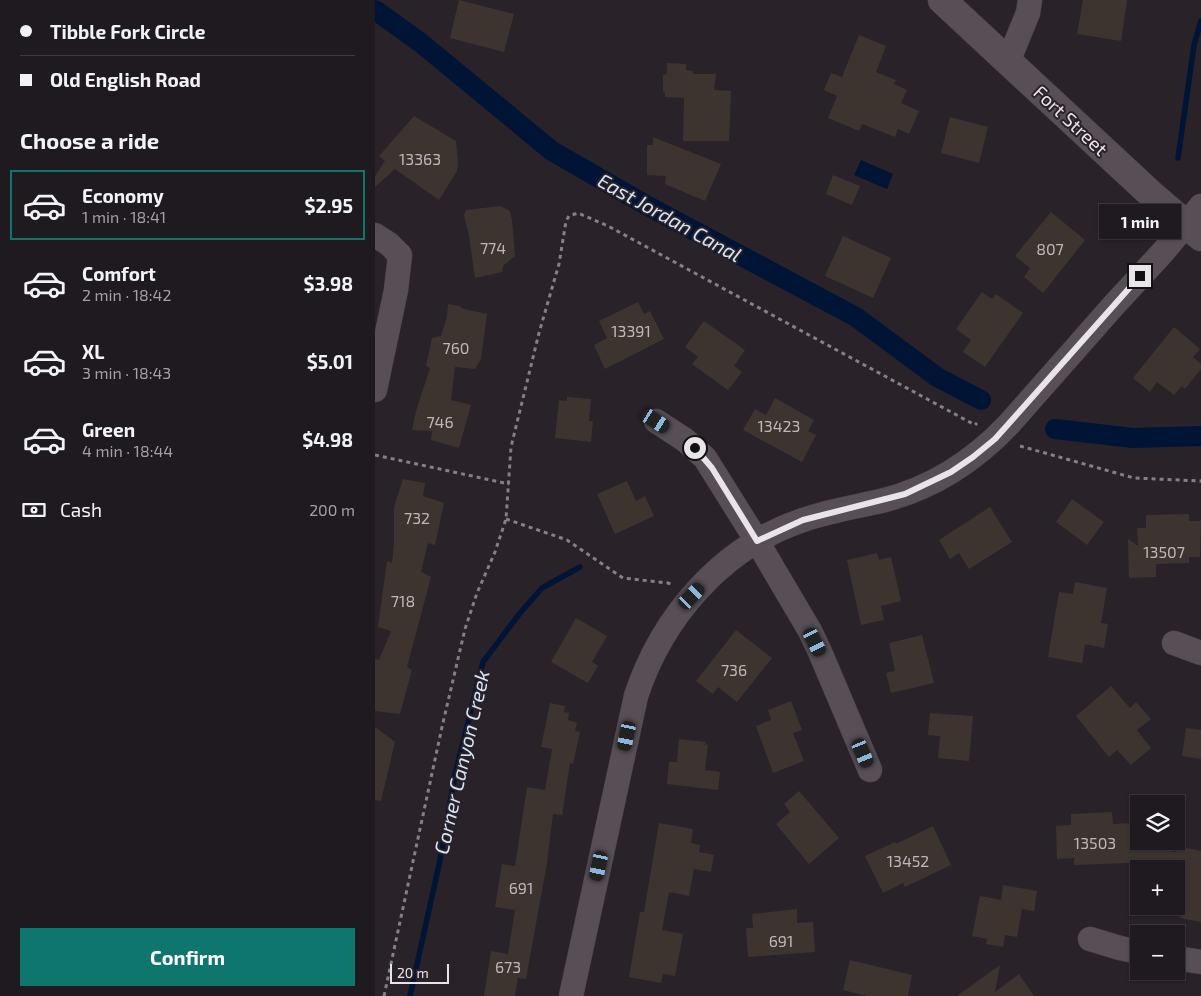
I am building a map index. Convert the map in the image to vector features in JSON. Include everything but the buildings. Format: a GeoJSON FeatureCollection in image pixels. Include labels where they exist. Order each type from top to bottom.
{"type":"FeatureCollection","features":[{"type":"Feature","properties":{"kind":"street","name":"Fort Street"},"geometry":{"type":"LineString","coordinates":[[942,0],[1008,62],[1196,223]]}},
{"type":"Feature","properties":{"kind":"street"},"geometry":{"type":"LineString","coordinates":[[1008,62],[1028,13],[1030,0]]}},
{"type":"Feature","properties":{"kind":"street"},"geometry":{"type":"LineString","coordinates":[[571,996],[636,696],[643,674],[657,646],[669,626],[692,596],[728,562],[757,541],[803,520],[905,494],[943,476],[973,457],[995,439],[1196,223]]}},
{"type":"Feature","properties":{"kind":"street"},"geometry":{"type":"LineString","coordinates":[[375,235],[389,244],[400,255],[396,290],[375,390]]}},
{"type":"Feature","properties":{"kind":"street"},"geometry":{"type":"LineString","coordinates":[[656,421],[685,440],[705,458],[757,541],[810,631],[869,770]]}},
{"type":"Feature","properties":{"kind":"street"},"geometry":{"type":"LineString","coordinates":[[1174,643],[1201,653]]}},
{"type":"Feature","properties":{"kind":"street"},"geometry":{"type":"LineString","coordinates":[[1090,939],[1130,950]]}},
{"type":"Feature","properties":{"kind":"street"},"geometry":{"type":"LineString","coordinates":[[1185,959],[1201,962]]}},
{"type":"Feature","properties":{"kind":"path"},"geometry":{"type":"LineString","coordinates":[[384,996],[441,727],[465,629],[506,519],[511,447],[539,333],[559,264],[566,221],[569,216],[576,213],[583,214],[608,226],[975,425]]}},
{"type":"Feature","properties":{"kind":"path"},"geometry":{"type":"LineString","coordinates":[[1020,446],[1123,476],[1144,479],[1201,481]]}},
{"type":"Feature","properties":{"kind":"path"},"geometry":{"type":"LineString","coordinates":[[375,455],[509,484]]}},
{"type":"Feature","properties":{"kind":"path"},"geometry":{"type":"LineString","coordinates":[[506,519],[567,540],[623,578],[668,583],[692,596]]}},
{"type":"Feature","properties":{"kind":"water"},"geometry":{"type":"Polygon","coordinates":[[[861,160],[893,174],[887,189],[854,175],[861,160]]]}},
{"type":"Feature","properties":{"kind":"waterway","name":"East Jordan Canal"},"geometry":{"type":"LineString","coordinates":[[375,10],[421,43],[552,151],[646,205],[856,317],[937,377],[981,400]]}},
{"type":"Feature","properties":{"kind":"waterway","name":"Corner Canyon Creek"},"geometry":{"type":"LineString","coordinates":[[1178,158],[1194,45],[1201,21]]}},
{"type":"Feature","properties":{"kind":"waterway","name":"East Jordan Canal"},"geometry":{"type":"LineString","coordinates":[[1055,429],[1133,438],[1201,436]]}},
{"type":"Feature","properties":{"kind":"waterway","name":"Corner Canyon Creek"},"geometry":{"type":"LineString","coordinates":[[410,996],[440,860],[455,775],[483,662],[520,613],[542,588],[580,567]]}},
{"type":"Feature","properties":{"kind":"route"},"geometry":{"type":"LineString","coordinates":[[695,448],[712,468],[757,541],[803,520],[905,494],[951,472],[995,439],[1140,276]]}}]}
